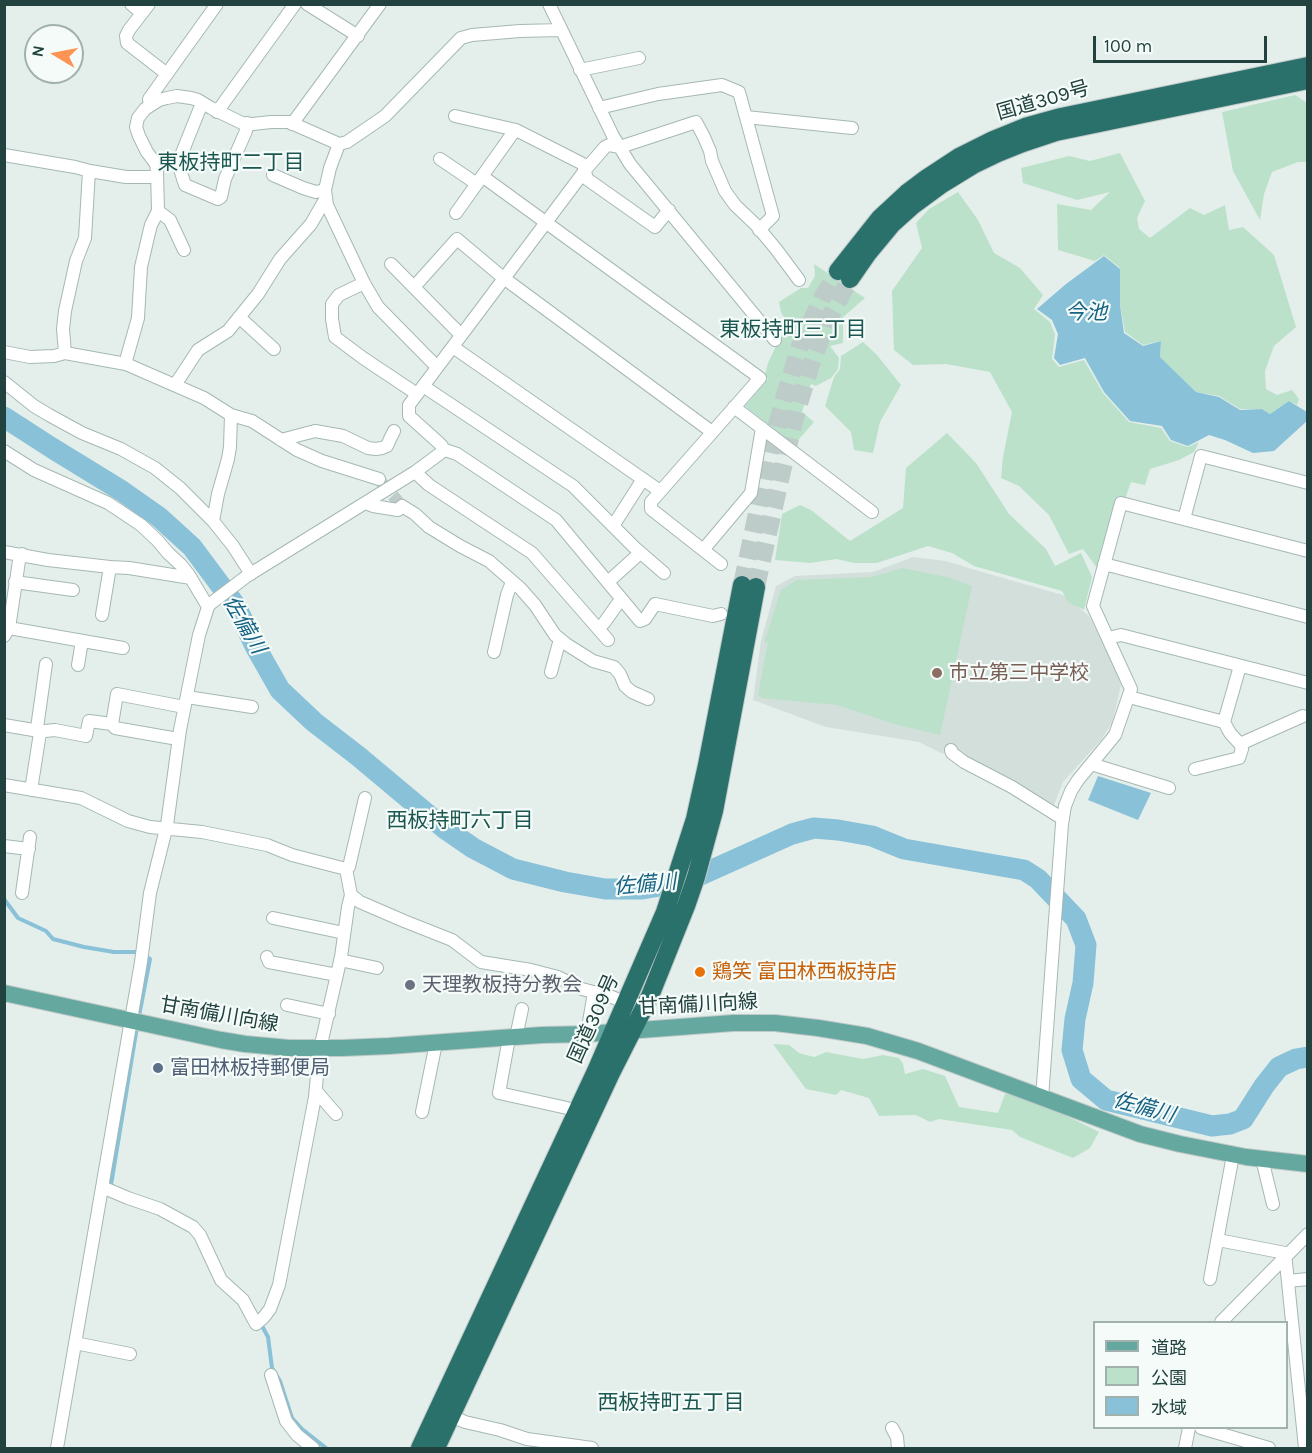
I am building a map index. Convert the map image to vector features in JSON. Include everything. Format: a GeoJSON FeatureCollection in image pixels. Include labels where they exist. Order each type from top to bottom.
{"type":"FeatureCollection","features":[{"type":"Feature","properties":{"kind":"highway","name":"国道309号"},"geometry":{"type":"LineString","coordinates":[[1308,66],[1071,115],[1025,127],[993,140],[959,157],[907,193],[880,218],[844,275],[912,206],[973,165],[1023,142],[1056,132],[1308,80]]}},
{"type":"Feature","properties":{"kind":"highway","name":"国道309号"},"geometry":{"type":"LineString","coordinates":[[420,1449],[626,1003],[663,940],[696,877],[714,811],[749,586],[695,819],[665,912],[663,940],[650,996],[611,1073],[436,1449]]}},
{"type":"Feature","properties":{"kind":"main road","name":"甘南備川向線"},"geometry":{"type":"LineString","coordinates":[[4,993],[245,1044],[289,1048],[389,1046],[743,1023],[775,1023],[826,1029],[867,1036],[918,1051],[1140,1134],[1233,1155],[1308,1164]]}},
{"type":"Feature","properties":{"kind":"street"},"geometry":{"type":"LineString","coordinates":[[131,4],[146,9],[126,36],[127,43],[167,74]]}},
{"type":"Feature","properties":{"kind":"street"},"geometry":{"type":"LineString","coordinates":[[150,106],[149,99],[217,4]]}},
{"type":"Feature","properties":{"kind":"street"},"geometry":{"type":"LineString","coordinates":[[217,112],[295,4]]}},
{"type":"Feature","properties":{"kind":"street"},"geometry":{"type":"LineString","coordinates":[[307,4],[358,36]]}},
{"type":"Feature","properties":{"kind":"street"},"geometry":{"type":"LineString","coordinates":[[292,124],[380,4]]}},
{"type":"Feature","properties":{"kind":"street"},"geometry":{"type":"LineString","coordinates":[[549,4],[599,108],[630,164],[775,340]]}},
{"type":"Feature","properties":{"kind":"street"},"geometry":{"type":"LineString","coordinates":[[125,364],[138,318],[141,267],[151,225],[158,211],[156,164],[147,152],[136,127],[138,118],[145,109],[159,100],[177,96],[198,100],[217,112],[242,123],[289,122],[339,144],[347,142],[385,116],[461,38],[520,31],[561,30]]}},
{"type":"Feature","properties":{"kind":"street"},"geometry":{"type":"LineString","coordinates":[[580,70],[639,58]]}},
{"type":"Feature","properties":{"kind":"street"},"geometry":{"type":"LineString","coordinates":[[599,108],[658,94],[722,85],[739,92],[774,216],[759,230]]}},
{"type":"Feature","properties":{"kind":"street"},"geometry":{"type":"LineString","coordinates":[[202,103],[178,163],[185,185],[218,199],[221,197],[225,179],[246,131],[247,123]]}},
{"type":"Feature","properties":{"kind":"street"},"geometry":{"type":"LineString","coordinates":[[455,116],[515,130],[583,164],[587,179],[655,228],[669,210]]}},
{"type":"Feature","properties":{"kind":"street"},"geometry":{"type":"LineString","coordinates":[[746,117],[852,128]]}},
{"type":"Feature","properties":{"kind":"street"},"geometry":{"type":"LineString","coordinates":[[721,614],[713,616],[655,604],[645,619],[640,621],[556,520],[457,454],[442,449],[439,443],[409,416],[409,405],[585,171],[609,145],[620,147],[696,122],[725,191],[799,280]]}},
{"type":"Feature","properties":{"kind":"street"},"geometry":{"type":"LineString","coordinates":[[456,213],[515,130]]}},
{"type":"Feature","properties":{"kind":"street"},"geometry":{"type":"LineString","coordinates":[[175,385],[198,350],[228,331],[258,294],[280,259],[311,224],[325,194],[339,144]]}},
{"type":"Feature","properties":{"kind":"street"},"geometry":{"type":"LineString","coordinates":[[4,155],[126,177],[157,177]]}},
{"type":"Feature","properties":{"kind":"street"},"geometry":{"type":"LineString","coordinates":[[440,159],[479,180],[546,223],[760,378],[651,502],[651,509],[721,564]]}},
{"type":"Feature","properties":{"kind":"street"},"geometry":{"type":"LineString","coordinates":[[65,352],[63,329],[65,311],[76,261],[85,238],[88,171]]}},
{"type":"Feature","properties":{"kind":"street"},"geometry":{"type":"LineString","coordinates":[[273,174],[303,188],[325,194]]}},
{"type":"Feature","properties":{"kind":"street"},"geometry":{"type":"LineString","coordinates":[[325,194],[327,206],[378,307],[437,367]]}},
{"type":"Feature","properties":{"kind":"street"},"geometry":{"type":"LineString","coordinates":[[158,211],[170,220],[184,250]]}},
{"type":"Feature","properties":{"kind":"street"},"geometry":{"type":"LineString","coordinates":[[414,287],[457,239],[504,279],[712,432]]}},
{"type":"Feature","properties":{"kind":"street"},"geometry":{"type":"LineString","coordinates":[[391,264],[461,335]]}},
{"type":"Feature","properties":{"kind":"street"},"geometry":{"type":"LineString","coordinates":[[364,283],[339,295],[332,304],[334,337],[363,358],[420,390],[573,486],[640,553],[664,573]]}},
{"type":"Feature","properties":{"kind":"street"},"geometry":{"type":"LineString","coordinates":[[239,317],[274,349]]}},
{"type":"Feature","properties":{"kind":"street"},"geometry":{"type":"LineString","coordinates":[[453,347],[660,491]]}},
{"type":"Feature","properties":{"kind":"street"},"geometry":{"type":"LineString","coordinates":[[4,352],[30,357],[54,356],[65,352],[125,364],[204,398],[231,415],[252,421],[297,450],[322,461],[379,479]]}},
{"type":"Feature","properties":{"kind":"street"},"geometry":{"type":"LineString","coordinates":[[4,382],[49,415],[155,468],[180,488],[213,521],[232,546],[248,575]]}},
{"type":"Feature","properties":{"kind":"street"},"geometry":{"type":"LineString","coordinates":[[734,407],[872,512]]}},
{"type":"Feature","properties":{"kind":"street"},"geometry":{"type":"LineString","coordinates":[[213,521],[228,459],[231,415]]}},
{"type":"Feature","properties":{"kind":"street"},"geometry":{"type":"LineString","coordinates":[[703,550],[751,493],[762,428]]}},
{"type":"Feature","properties":{"kind":"street"},"geometry":{"type":"LineString","coordinates":[[281,440],[315,431],[343,436],[368,448],[376,449],[387,446],[394,431]]}},
{"type":"Feature","properties":{"kind":"street"},"geometry":{"type":"LineString","coordinates":[[57,1449],[141,962],[150,893],[166,828],[178,739],[199,635],[209,606],[248,575],[415,472],[442,452],[442,449]]}},
{"type":"Feature","properties":{"kind":"street"},"geometry":{"type":"LineString","coordinates":[[4,451],[34,470],[108,503],[141,525],[181,565],[209,606]]}},
{"type":"Feature","properties":{"kind":"street"},"geometry":{"type":"LineString","coordinates":[[1184,519],[1201,456],[1307,481]]}},
{"type":"Feature","properties":{"kind":"street"},"geometry":{"type":"LineString","coordinates":[[415,472],[429,485],[532,553],[608,640]]}},
{"type":"Feature","properties":{"kind":"street"},"geometry":{"type":"LineString","coordinates":[[613,526],[643,479]]}},
{"type":"Feature","properties":{"kind":"street"},"geometry":{"type":"LineString","coordinates":[[365,503],[398,510],[402,506],[429,527],[489,561],[535,605],[560,639],[593,661],[614,667],[625,686],[648,699]]}},
{"type":"Feature","properties":{"kind":"street"},"geometry":{"type":"LineString","coordinates":[[1042,1098],[1065,806],[1071,791],[1115,735],[1131,688],[1093,606],[1121,503],[1308,551]]}},
{"type":"Feature","properties":{"kind":"street"},"geometry":{"type":"LineString","coordinates":[[4,552],[48,560],[129,568],[191,578]]}},
{"type":"Feature","properties":{"kind":"street"},"geometry":{"type":"LineString","coordinates":[[608,582],[640,553]]}},
{"type":"Feature","properties":{"kind":"street"},"geometry":{"type":"LineString","coordinates":[[22,554],[7,632],[82,640],[123,648]]}},
{"type":"Feature","properties":{"kind":"street"},"geometry":{"type":"LineString","coordinates":[[1104,564],[1308,617]]}},
{"type":"Feature","properties":{"kind":"street"},"geometry":{"type":"LineString","coordinates":[[102,615],[110,567]]}},
{"type":"Feature","properties":{"kind":"street"},"geometry":{"type":"LineString","coordinates":[[15,582],[73,590]]}},
{"type":"Feature","properties":{"kind":"street"},"geometry":{"type":"LineString","coordinates":[[494,652],[507,595],[513,582]]}},
{"type":"Feature","properties":{"kind":"street"},"geometry":{"type":"LineString","coordinates":[[598,628],[621,599]]}},
{"type":"Feature","properties":{"kind":"street"},"geometry":{"type":"LineString","coordinates":[[1108,638],[1121,636],[1308,683]]}},
{"type":"Feature","properties":{"kind":"street"},"geometry":{"type":"LineString","coordinates":[[551,672],[560,639]]}},
{"type":"Feature","properties":{"kind":"street"},"geometry":{"type":"LineString","coordinates":[[78,665],[82,640]]}},
{"type":"Feature","properties":{"kind":"street"},"geometry":{"type":"LineString","coordinates":[[31,789],[40,732],[37,728],[46,664]]}},
{"type":"Feature","properties":{"kind":"street"},"geometry":{"type":"LineString","coordinates":[[1195,769],[1239,758],[1242,749],[1240,744],[1224,722],[1240,666]]}},
{"type":"Feature","properties":{"kind":"street"},"geometry":{"type":"LineString","coordinates":[[111,724],[117,694],[252,707]]}},
{"type":"Feature","properties":{"kind":"street"},"geometry":{"type":"LineString","coordinates":[[1129,697],[1224,722]]}},
{"type":"Feature","properties":{"kind":"street"},"geometry":{"type":"LineString","coordinates":[[1240,744],[1303,716]]}},
{"type":"Feature","properties":{"kind":"street"},"geometry":{"type":"LineString","coordinates":[[4,725],[40,732],[55,730],[86,736],[89,721],[178,739]]}},
{"type":"Feature","properties":{"kind":"street"},"geometry":{"type":"LineString","coordinates":[[951,750],[964,762],[1012,787],[1063,819]]}},
{"type":"Feature","properties":{"kind":"street"},"geometry":{"type":"LineString","coordinates":[[1092,764],[1169,788]]}},
{"type":"Feature","properties":{"kind":"street"},"geometry":{"type":"LineString","coordinates":[[4,785],[81,798],[128,820],[150,827],[202,832],[267,845],[292,855],[346,868]]}},
{"type":"Feature","properties":{"kind":"street"},"geometry":{"type":"LineString","coordinates":[[346,868],[349,867],[365,798]]}},
{"type":"Feature","properties":{"kind":"street"},"geometry":{"type":"LineString","coordinates":[[4,846],[30,843],[22,893]]}},
{"type":"Feature","properties":{"kind":"street"},"geometry":{"type":"LineString","coordinates":[[102,1187],[160,1209],[193,1227],[200,1235],[221,1280],[243,1300],[256,1324],[264,1317],[279,1285],[316,1091],[321,1048],[340,960],[351,895],[346,868]]}},
{"type":"Feature","properties":{"kind":"street"},"geometry":{"type":"LineString","coordinates":[[351,895],[360,902],[452,940],[481,962],[558,977],[570,984],[626,1003]]}},
{"type":"Feature","properties":{"kind":"street"},"geometry":{"type":"LineString","coordinates":[[273,918],[344,933]]}},
{"type":"Feature","properties":{"kind":"street"},"geometry":{"type":"LineString","coordinates":[[267,957],[269,962],[337,975]]}},
{"type":"Feature","properties":{"kind":"street"},"geometry":{"type":"LineString","coordinates":[[340,960],[377,968]]}},
{"type":"Feature","properties":{"kind":"street"},"geometry":{"type":"LineString","coordinates":[[587,1034],[594,992]]}},
{"type":"Feature","properties":{"kind":"street"},"geometry":{"type":"LineString","coordinates":[[287,1005],[329,1014]]}},
{"type":"Feature","properties":{"kind":"street"},"geometry":{"type":"LineString","coordinates":[[522,1009],[512,1037],[499,1093],[567,1108]]}},
{"type":"Feature","properties":{"kind":"street"},"geometry":{"type":"LineString","coordinates":[[422,1112],[436,1043]]}},
{"type":"Feature","properties":{"kind":"street"},"geometry":{"type":"LineString","coordinates":[[316,1091],[336,1114]]}},
{"type":"Feature","properties":{"kind":"street"},"geometry":{"type":"LineString","coordinates":[[1210,1279],[1233,1155]]}},
{"type":"Feature","properties":{"kind":"street"},"geometry":{"type":"LineString","coordinates":[[1262,1159],[1273,1204]]}},
{"type":"Feature","properties":{"kind":"street"},"geometry":{"type":"LineString","coordinates":[[1223,1321],[1308,1234]]}},
{"type":"Feature","properties":{"kind":"street"},"geometry":{"type":"LineString","coordinates":[[1218,1240],[1285,1253],[1305,1449]]}},
{"type":"Feature","properties":{"kind":"street"},"geometry":{"type":"LineString","coordinates":[[1288,1281],[1308,1279]]}},
{"type":"Feature","properties":{"kind":"street"},"geometry":{"type":"LineString","coordinates":[[75,1343],[130,1354]]}},
{"type":"Feature","properties":{"kind":"street"},"geometry":{"type":"LineString","coordinates":[[271,1375],[286,1421],[297,1436],[313,1449]]}},
{"type":"Feature","properties":{"kind":"street"},"geometry":{"type":"LineString","coordinates":[[1288,1393],[1300,1397]]}},
{"type":"Feature","properties":{"kind":"street"},"geometry":{"type":"LineString","coordinates":[[451,1416],[527,1440],[592,1449]]}},
{"type":"Feature","properties":{"kind":"street"},"geometry":{"type":"LineString","coordinates":[[892,1428],[897,1437],[898,1449]]}},
{"type":"Feature","properties":{"kind":"street"},"geometry":{"type":"LineString","coordinates":[[1185,1449],[1189,1429]]}},
{"type":"Feature","properties":{"kind":"street"},"geometry":{"type":"LineString","coordinates":[[1204,1429],[1269,1449]]}},
{"type":"Feature","properties":{"kind":"shaded area","name":"市立第三中学校"},"geometry":{"type":"Polygon","coordinates":[[[913,557],[946,561],[1063,595],[1089,616],[1121,685],[1112,723],[1101,740],[1063,782],[1054,805],[961,756],[941,753],[919,742],[826,727],[753,700],[761,641],[776,586],[795,576],[873,572],[913,557]]]}},
{"type":"Feature","properties":{"kind":"green space"},"geometry":{"type":"Polygon","coordinates":[[[1295,95],[1307,103],[1307,162],[1298,162],[1272,172],[1264,194],[1260,220],[1233,171],[1222,112],[1295,95]]]}},
{"type":"Feature","properties":{"kind":"green space"},"geometry":{"type":"Polygon","coordinates":[[[1120,153],[1145,201],[1137,218],[1139,229],[1150,238],[1190,208],[1204,215],[1225,205],[1229,230],[1243,227],[1274,255],[1296,327],[1274,346],[1265,371],[1266,389],[1277,395],[1292,390],[1299,399],[1297,405],[1289,401],[1270,414],[1262,409],[1240,409],[1219,396],[1196,392],[1160,357],[1161,341],[1143,345],[1125,332],[1120,304],[1120,268],[1104,255],[1095,261],[1058,250],[1057,204],[1091,210],[1110,192],[1077,200],[1023,183],[1021,168],[1069,156],[1090,161],[1120,153]]]}},
{"type":"Feature","properties":{"kind":"green space"},"geometry":{"type":"Polygon","coordinates":[[[958,192],[978,220],[994,253],[1020,268],[1043,295],[1034,309],[1050,322],[1055,334],[1052,359],[1059,367],[1084,360],[1103,393],[1129,422],[1161,428],[1170,441],[1188,447],[1199,442],[1194,452],[1179,460],[1150,469],[1145,485],[1131,482],[1125,499],[1117,498],[1097,568],[1083,549],[1069,554],[1049,515],[1019,486],[1001,478],[1012,412],[990,372],[946,364],[913,365],[894,350],[892,291],[922,248],[916,223],[929,209],[958,192]]]}},
{"type":"Feature","properties":{"kind":"green space"},"geometry":{"type":"Polygon","coordinates":[[[814,264],[865,298],[843,317],[843,343],[830,346],[839,358],[838,369],[831,378],[816,386],[811,384],[802,412],[814,422],[794,445],[745,406],[768,379],[765,375],[768,363],[787,323],[779,302],[801,288],[808,288],[815,276],[814,264]]]}},
{"type":"Feature","properties":{"kind":"green space"},"geometry":{"type":"Polygon","coordinates":[[[863,342],[877,355],[901,385],[880,422],[873,453],[854,450],[851,432],[825,406],[834,377],[840,369],[841,356],[863,342]]]}},
{"type":"Feature","properties":{"kind":"green space"},"geometry":{"type":"Polygon","coordinates":[[[947,433],[976,463],[1009,514],[1046,549],[1055,566],[1081,553],[1092,577],[1084,610],[1068,602],[1062,591],[974,566],[952,553],[928,546],[877,563],[854,563],[836,559],[810,563],[775,560],[782,514],[800,505],[811,510],[850,541],[903,508],[906,468],[947,433]]]}},
{"type":"Feature","properties":{"kind":"green space"},"geometry":{"type":"Polygon","coordinates":[[[902,568],[947,577],[972,586],[940,735],[894,724],[837,705],[762,698],[758,695],[768,642],[764,643],[781,590],[797,580],[871,577],[902,568]]]}},
{"type":"Feature","properties":{"kind":"green space"},"geometry":{"type":"Polygon","coordinates":[[[773,1044],[789,1045],[799,1053],[814,1057],[826,1052],[863,1059],[883,1055],[899,1058],[905,1074],[923,1069],[945,1076],[959,1107],[998,1113],[1005,1094],[1019,1094],[1099,1132],[1090,1148],[1073,1158],[1020,1137],[1012,1130],[939,1119],[930,1122],[916,1115],[879,1116],[869,1098],[841,1090],[836,1095],[806,1089],[773,1044]]]}},
{"type":"Feature","properties":{"kind":"water","name":"今池"},"geometry":{"type":"Polygon","coordinates":[[[1104,256],[1120,269],[1120,305],[1124,333],[1143,346],[1161,341],[1160,357],[1196,392],[1219,397],[1240,410],[1262,409],[1270,414],[1289,401],[1307,412],[1307,421],[1274,451],[1253,453],[1209,435],[1188,446],[1171,440],[1162,426],[1130,421],[1104,392],[1085,358],[1060,365],[1054,358],[1058,334],[1052,320],[1037,309],[1104,256]]]}},
{"type":"Feature","properties":{"kind":"water"},"geometry":{"type":"Polygon","coordinates":[[[1098,776],[1151,793],[1138,820],[1088,800],[1098,776]]]}},
{"type":"Feature","properties":{"kind":"waterway","name":"佐備川"},"geometry":{"type":"LineString","coordinates":[[4,417],[159,517],[192,547],[236,606],[280,690],[314,722],[444,828],[473,848],[513,869],[605,889],[642,889],[685,882],[792,834],[814,828],[872,836],[904,849],[1024,870],[1038,879],[1076,919],[1086,945],[1083,983],[1075,1019],[1072,1050],[1081,1079],[1106,1100],[1212,1126],[1230,1124],[1243,1119],[1279,1067],[1296,1059],[1308,1057]]}},
{"type":"Feature","properties":{"kind":"waterway"},"geometry":{"type":"LineString","coordinates":[[4,899],[18,918],[46,931],[53,939],[114,952],[139,952],[150,959],[139,1016]]}},
{"type":"Feature","properties":{"kind":"waterway"},"geometry":{"type":"LineString","coordinates":[[113,1186],[111,1185],[137,1027]]}},
{"type":"Feature","properties":{"kind":"waterway"},"geometry":{"type":"LineString","coordinates":[[261,1324],[268,1337],[272,1368],[280,1381],[292,1418],[326,1448]]}},
{"type":"Feature","properties":{"kind":"tunnel"},"geometry":{"type":"LineString","coordinates":[[742,585],[770,451],[785,395],[800,346],[822,298],[838,271]]}},
{"type":"Feature","properties":{"kind":"tunnel"},"geometry":{"type":"LineString","coordinates":[[756,587],[797,410],[827,322],[850,279]]}},
{"type":"Feature","properties":{"kind":"tunnel"},"geometry":{"type":"LineString","coordinates":[[381,482],[402,506]]}},
{"type":"Feature","properties":{"kind":"place","name":"市立第三中学校"},"geometry":{"type":"Point","coordinates":[937,673]}},
{"type":"Feature","properties":{"kind":"place","name":"鶏笑 富田林西板持店"},"geometry":{"type":"Point","coordinates":[700,972]}},
{"type":"Feature","properties":{"kind":"place","name":"天理教板持分教会"},"geometry":{"type":"Point","coordinates":[410,985]}},
{"type":"Feature","properties":{"kind":"place","name":"富田林板持郵便局"},"geometry":{"type":"Point","coordinates":[158,1068]}},
{"type":"Feature","properties":{"kind":"district","name":"東板持町二丁目"},"geometry":{"type":"Point","coordinates":[231,163]}},
{"type":"Feature","properties":{"kind":"district","name":"東板持町三丁目"},"geometry":{"type":"Point","coordinates":[793,330]}},
{"type":"Feature","properties":{"kind":"district","name":"西板持町六丁目"},"geometry":{"type":"Point","coordinates":[460,821]}},
{"type":"Feature","properties":{"kind":"district","name":"西板持町五丁目"},"geometry":{"type":"Point","coordinates":[671,1403]}}]}
